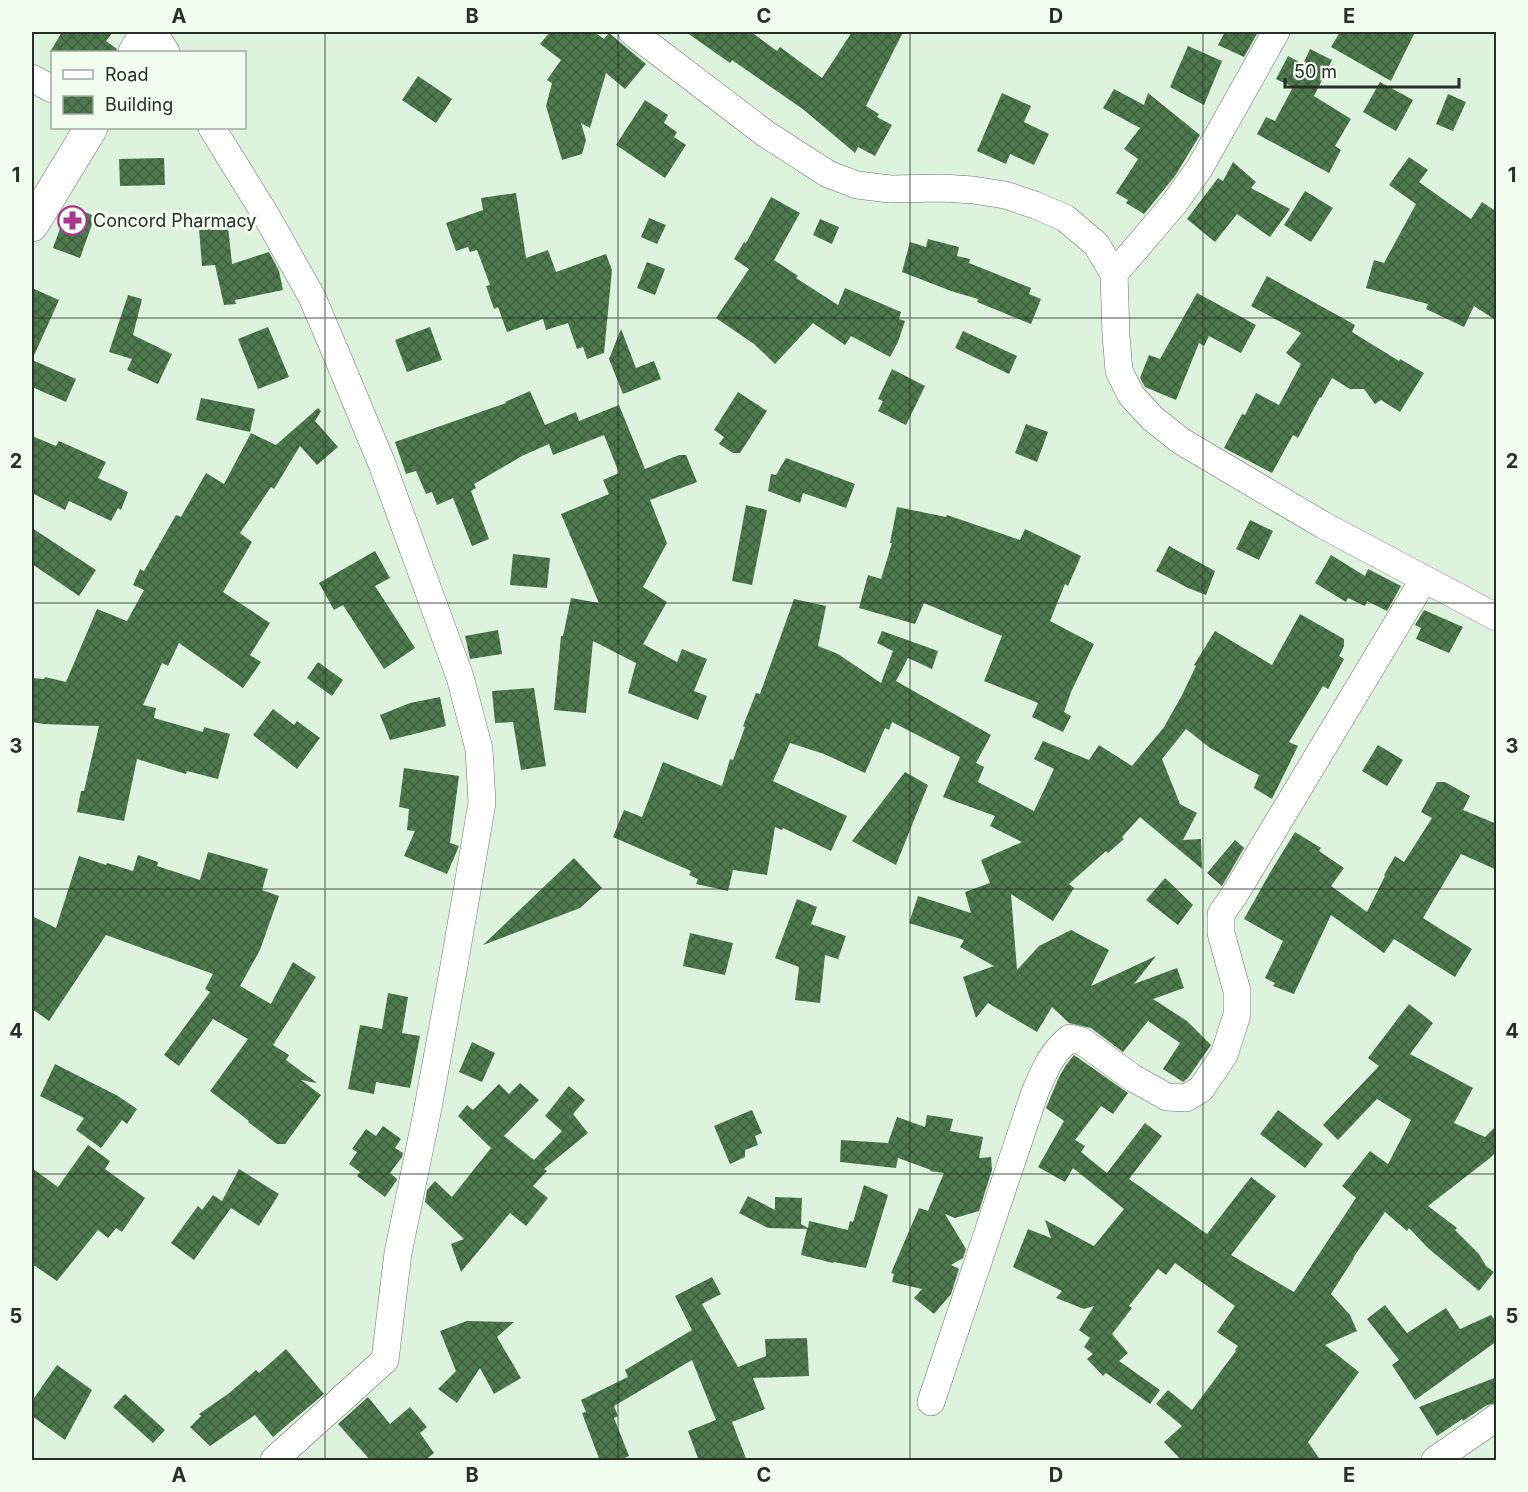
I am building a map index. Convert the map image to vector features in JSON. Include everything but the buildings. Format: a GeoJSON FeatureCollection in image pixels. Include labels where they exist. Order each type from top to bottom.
{"type":"FeatureCollection","features":[{"type":"Feature","properties":{"kind":"street"},"geometry":{"type":"LineString","coordinates":[[136,51],[147,32]]}},
{"type":"Feature","properties":{"kind":"street"},"geometry":{"type":"LineString","coordinates":[[153,32],[164,51]]}},
{"type":"Feature","properties":{"kind":"street"},"geometry":{"type":"LineString","coordinates":[[632,32],[766,134],[828,174],[857,185],[890,189],[942,188],[1005,195],[1065,218],[1096,244],[1114,274],[1119,371],[1131,395],[1152,418],[1181,441],[1323,525],[1497,617]]}},
{"type":"Feature","properties":{"kind":"street"},"geometry":{"type":"LineString","coordinates":[[1114,274],[1173,205],[1199,169],[1276,32]]}},
{"type":"Feature","properties":{"kind":"street"},"geometry":{"type":"LineString","coordinates":[[32,78],[51,89]]}},
{"type":"Feature","properties":{"kind":"street"},"geometry":{"type":"LineString","coordinates":[[32,225],[90,129]]}},
{"type":"Feature","properties":{"kind":"street"},"geometry":{"type":"LineString","coordinates":[[213,129],[267,217],[312,297],[382,464],[460,677],[478,749],[482,803],[431,1090],[398,1253],[385,1360],[274,1461]]}},
{"type":"Feature","properties":{"kind":"street"},"geometry":{"type":"LineString","coordinates":[[931,1402],[1035,1092],[1048,1061],[1070,1038],[1082,1041],[1133,1078],[1167,1097],[1186,1098],[1201,1089],[1224,1054],[1237,1015],[1237,991],[1221,933],[1221,914],[1425,579]]}},
{"type":"Feature","properties":{"kind":"street"},"geometry":{"type":"LineString","coordinates":[[1435,1461],[1497,1418]]}},
{"type":"Feature","properties":{"kind":"place","name":"Concord Pharmacy"},"geometry":{"type":"Point","coordinates":[72,221]}}]}
